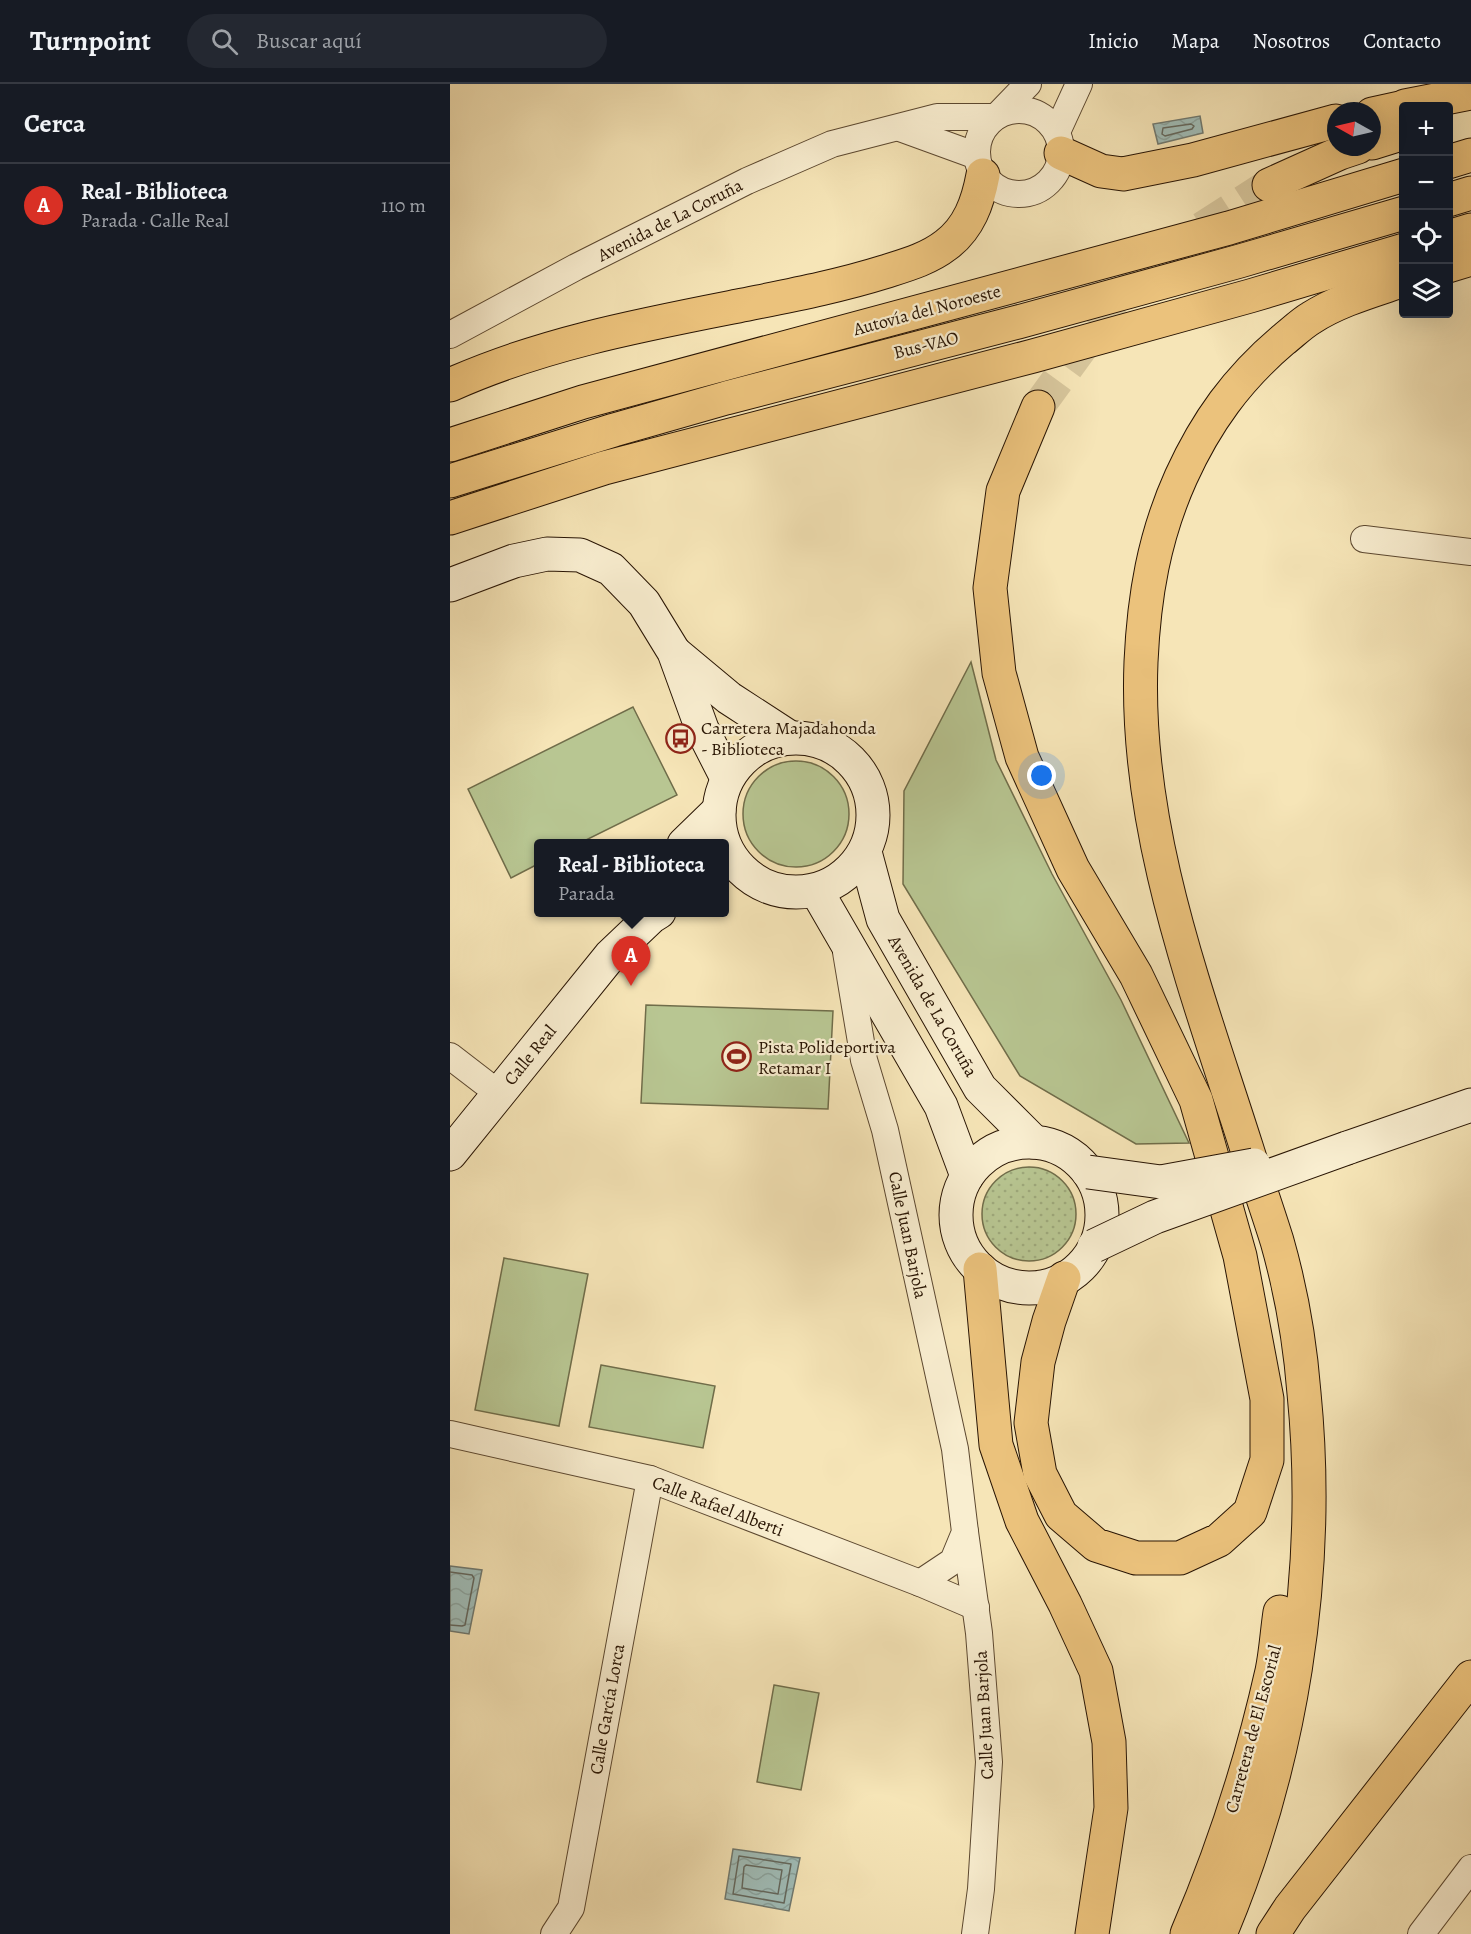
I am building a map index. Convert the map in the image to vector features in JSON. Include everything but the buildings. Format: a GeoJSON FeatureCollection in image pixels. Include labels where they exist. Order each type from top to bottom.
{"type":"FeatureCollection","features":[{"type":"Feature","properties":{"kind":"highway"},"geometry":{"type":"LineString","coordinates":[[1428,102],[1471,93]]}},
{"type":"Feature","properties":{"kind":"highway"},"geometry":{"type":"LineString","coordinates":[[1381,112],[1399,108]]}},
{"type":"Feature","properties":{"kind":"highway"},"geometry":{"type":"LineString","coordinates":[[1453,118],[1471,112]]}},
{"type":"Feature","properties":{"kind":"highway"},"geometry":{"type":"LineString","coordinates":[[1059,143],[1101,171],[1123,174],[1193,160],[1327,123]]}},
{"type":"Feature","properties":{"kind":"highway"},"geometry":{"type":"LineString","coordinates":[[1381,140],[1399,135]]}},
{"type":"Feature","properties":{"kind":"highway"},"geometry":{"type":"LineString","coordinates":[[1453,161],[1471,155]]}},
{"type":"Feature","properties":{"kind":"highway"},"geometry":{"type":"LineString","coordinates":[[1269,185],[1333,156]]}},
{"type":"Feature","properties":{"kind":"highway"},"geometry":{"type":"LineString","coordinates":[[450,385],[478,372],[560,345],[686,316],[844,285],[916,262],[945,246],[959,234],[970,218],[979,198],[980,165]]}},
{"type":"Feature","properties":{"kind":"highway","name":"Autovía del Noroeste"},"geometry":{"type":"LineString","coordinates":[[450,445],[584,402],[1229,228],[1399,177]]}},
{"type":"Feature","properties":{"kind":"highway"},"geometry":{"type":"LineString","coordinates":[[1453,199],[1471,193]]}},
{"type":"Feature","properties":{"kind":"highway","name":"Bus-VAO"},"geometry":{"type":"LineString","coordinates":[[450,481],[726,398],[1051,312],[1399,214]]}},
{"type":"Feature","properties":{"kind":"highway"},"geometry":{"type":"LineString","coordinates":[[1453,236],[1471,230]]}},
{"type":"Feature","properties":{"kind":"highway"},"geometry":{"type":"LineString","coordinates":[[450,518],[604,468],[1033,356],[1250,296],[1399,251]]}},
{"type":"Feature","properties":{"kind":"highway"},"geometry":{"type":"LineString","coordinates":[[1453,265],[1471,259]]}},
{"type":"Feature","properties":{"kind":"highway"},"geometry":{"type":"LineString","coordinates":[[1220,1934],[1271,1789],[1295,1677],[1308,1543],[1309,1469],[1304,1391],[1294,1321],[1278,1245],[1193,980],[1157,848],[1141,735],[1143,614],[1165,513],[1204,429],[1228,396],[1261,359],[1308,319],[1332,306],[1399,282]]}},
{"type":"Feature","properties":{"kind":"highway"},"geometry":{"type":"LineString","coordinates":[[1038,407],[1003,490],[990,588],[999,673],[1022,757],[1068,859],[1136,975],[1196,1100],[1240,1256],[1267,1399],[1267,1460],[1250,1512],[1219,1540],[1180,1558],[1136,1558],[1096,1545],[1061,1515],[1040,1474],[1031,1423],[1038,1362],[1048,1321],[1064,1278]]}},
{"type":"Feature","properties":{"kind":"highway","name":"Carretera de El Escorial"},"geometry":{"type":"LineString","coordinates":[[1187,1934],[1242,1782],[1272,1670],[1289,1545],[1288,1472],[1282,1396],[1271,1327],[1254,1249],[1225,1164],[1196,1100]]}},
{"type":"Feature","properties":{"kind":"highway"},"geometry":{"type":"LineString","coordinates":[[980,1269],[996,1445],[1022,1521],[1065,1604],[1096,1671],[1109,1742],[1111,1808],[1092,1934]]}},
{"type":"Feature","properties":{"kind":"highway"},"geometry":{"type":"LineString","coordinates":[[1273,1934],[1290,1908],[1471,1677]]}},
{"type":"Feature","properties":{"kind":"street"},"geometry":{"type":"LineString","coordinates":[[1028,84],[986,124],[977,144],[980,165],[994,186],[1008,193],[1023,194],[1038,190],[1050,181],[1058,168],[1059,143],[1079,84]]}},
{"type":"Feature","properties":{"kind":"street"},"geometry":{"type":"LineString","coordinates":[[997,115],[1021,109],[1032,111],[1042,116],[1059,143]]}},
{"type":"Feature","properties":{"kind":"street","name":"Avenida de La Coruña"},"geometry":{"type":"LineString","coordinates":[[450,335],[576,267],[791,161],[832,144],[937,117],[997,115]]}},
{"type":"Feature","properties":{"kind":"street"},"geometry":{"type":"LineString","coordinates":[[900,128],[980,165]]}},
{"type":"Feature","properties":{"kind":"street"},"geometry":{"type":"LineString","coordinates":[[1364,539],[1471,552]]}},
{"type":"Feature","properties":{"kind":"street"},"geometry":{"type":"LineString","coordinates":[[450,585],[514,561],[547,554],[580,555],[611,569],[644,603],[674,652],[702,729],[727,778]]}},
{"type":"Feature","properties":{"kind":"street"},"geometry":{"type":"LineString","coordinates":[[674,652],[729,698],[789,737]]}},
{"type":"Feature","properties":{"kind":"street"},"geometry":{"type":"LineString","coordinates":[[723,839],[719,810],[727,778],[747,754],[767,742],[789,737],[817,739],[842,751],[861,772],[872,797],[873,825],[865,852],[844,876],[816,890],[790,893],[734,876],[729,854]]}},
{"type":"Feature","properties":{"kind":"street"},"geometry":{"type":"LineString","coordinates":[[688,839],[719,810]]}},
{"type":"Feature","properties":{"kind":"street","name":"Avenida de La Coruña"},"geometry":{"type":"LineString","coordinates":[[865,852],[883,919],[980,1088],[1034,1142]]}},
{"type":"Feature","properties":{"kind":"street"},"geometry":{"type":"LineString","coordinates":[[816,890],[941,1106],[967,1176]]}},
{"type":"Feature","properties":{"kind":"street","name":"Calle Real"},"geometry":{"type":"LineString","coordinates":[[610,956],[632,917]]}},
{"type":"Feature","properties":{"kind":"street","name":"Calle Real"},"geometry":{"type":"LineString","coordinates":[[450,1154],[610,956],[651,917]]}},
{"type":"Feature","properties":{"kind":"street","name":"Calle Juan Barjola"},"geometry":{"type":"LineString","coordinates":[[844,939],[864,1060],[885,1130],[955,1449],[976,1607],[989,1762],[981,1889],[975,1934]]}},
{"type":"Feature","properties":{"kind":"street"},"geometry":{"type":"LineString","coordinates":[[450,1056],[498,1093]]}},
{"type":"Feature","properties":{"kind":"street"},"geometry":{"type":"LineString","coordinates":[[1094,1246],[1155,1217],[1471,1105]]}},
{"type":"Feature","properties":{"kind":"street"},"geometry":{"type":"LineString","coordinates":[[1018,1142],[1050,1144],[1064,1151],[1088,1172],[1097,1189],[1101,1208],[1100,1227],[1094,1246],[1077,1270],[1048,1285],[1012,1286],[980,1269],[967,1254],[959,1235],[956,1215],[958,1195],[976,1164],[989,1154],[1003,1146],[1018,1142]]}},
{"type":"Feature","properties":{"kind":"street"},"geometry":{"type":"LineString","coordinates":[[1088,1172],[1161,1182],[1347,1148]]}},
{"type":"Feature","properties":{"kind":"street","name":"Calle Rafael Alberti"},"geometry":{"type":"LineString","coordinates":[[450,1434],[650,1479],[920,1583],[976,1607]]}},
{"type":"Feature","properties":{"kind":"street","name":"Calle García Lorca"},"geometry":{"type":"LineString","coordinates":[[554,1934],[571,1908],[650,1479]]}},
{"type":"Feature","properties":{"kind":"street","name":"Calle Juan Barjola"},"geometry":{"type":"LineString","coordinates":[[920,1583],[953,1561],[965,1532]]}},
{"type":"Feature","properties":{"kind":"street"},"geometry":{"type":"LineString","coordinates":[[1421,1934],[1471,1868]]}},
{"type":"Feature","properties":{"kind":"green space"},"geometry":{"type":"Polygon","coordinates":[[[971,662],[996,760],[1052,874],[1121,1000],[1189,1143],[1136,1144],[1020,1076],[903,884],[904,791],[971,662]]]}},
{"type":"Feature","properties":{"kind":"green space"},"geometry":{"type":"Polygon","coordinates":[[[633,707],[677,795],[588,839],[534,839],[534,866],[511,878],[468,789],[633,707]]]}},
{"type":"Feature","properties":{"kind":"green space"},"geometry":{"type":"Polygon","coordinates":[[[796,761],[816,765],[834,776],[845,794],[849,814],[845,834],[834,852],[816,863],[796,867],[776,863],[758,852],[747,834],[743,814],[747,794],[758,776],[776,765],[796,761]]]}},
{"type":"Feature","properties":{"kind":"green space","name":"Pista Polideportiva Retamar I"},"geometry":{"type":"Polygon","coordinates":[[[646,1005],[833,1011],[828,1109],[641,1103],[646,1005]]]}},
{"type":"Feature","properties":{"kind":"green space"},"geometry":{"type":"Polygon","coordinates":[[[1029,1167],[1047,1171],[1062,1181],[1072,1196],[1076,1214],[1072,1232],[1062,1247],[1047,1257],[1029,1261],[1011,1257],[996,1247],[986,1232],[982,1214],[986,1196],[996,1181],[1011,1171],[1029,1167]]]}},
{"type":"Feature","properties":{"kind":"green space"},"geometry":{"type":"Polygon","coordinates":[[[504,1258],[588,1274],[559,1426],[475,1410],[504,1258]]]}},
{"type":"Feature","properties":{"kind":"green space"},"geometry":{"type":"Polygon","coordinates":[[[601,1365],[715,1386],[703,1448],[589,1427],[601,1365]]]}},
{"type":"Feature","properties":{"kind":"green space"},"geometry":{"type":"Polygon","coordinates":[[[774,1685],[819,1693],[801,1790],[757,1782],[774,1685]]]}},
{"type":"Feature","properties":{"kind":"water"},"geometry":{"type":"Polygon","coordinates":[[[1200,116],[1203,133],[1158,144],[1153,124],[1200,116]]]}},
{"type":"Feature","properties":{"kind":"water"},"geometry":{"type":"Polygon","coordinates":[[[450,1566],[482,1570],[469,1634],[450,1631],[450,1566]]]}},
{"type":"Feature","properties":{"kind":"water"},"geometry":{"type":"Polygon","coordinates":[[[733,1849],[800,1858],[789,1911],[725,1899],[733,1849]]]}},
{"type":"Feature","properties":{"kind":"tunnel"},"geometry":{"type":"LineString","coordinates":[[1038,407],[1108,311],[1167,251],[1269,185]]}},
{"type":"Feature","properties":{"kind":"place","name":"Carretera Majadahonda - Biblioteca"},"geometry":{"type":"Point","coordinates":[680,738]}},
{"type":"Feature","properties":{"kind":"place","name":"Real - Biblioteca"},"geometry":{"type":"Point","coordinates":[631,986]}},
{"type":"Feature","properties":{"kind":"place","name":"Pista Polideportiva Retamar I"},"geometry":{"type":"Point","coordinates":[737,1057]}}]}
